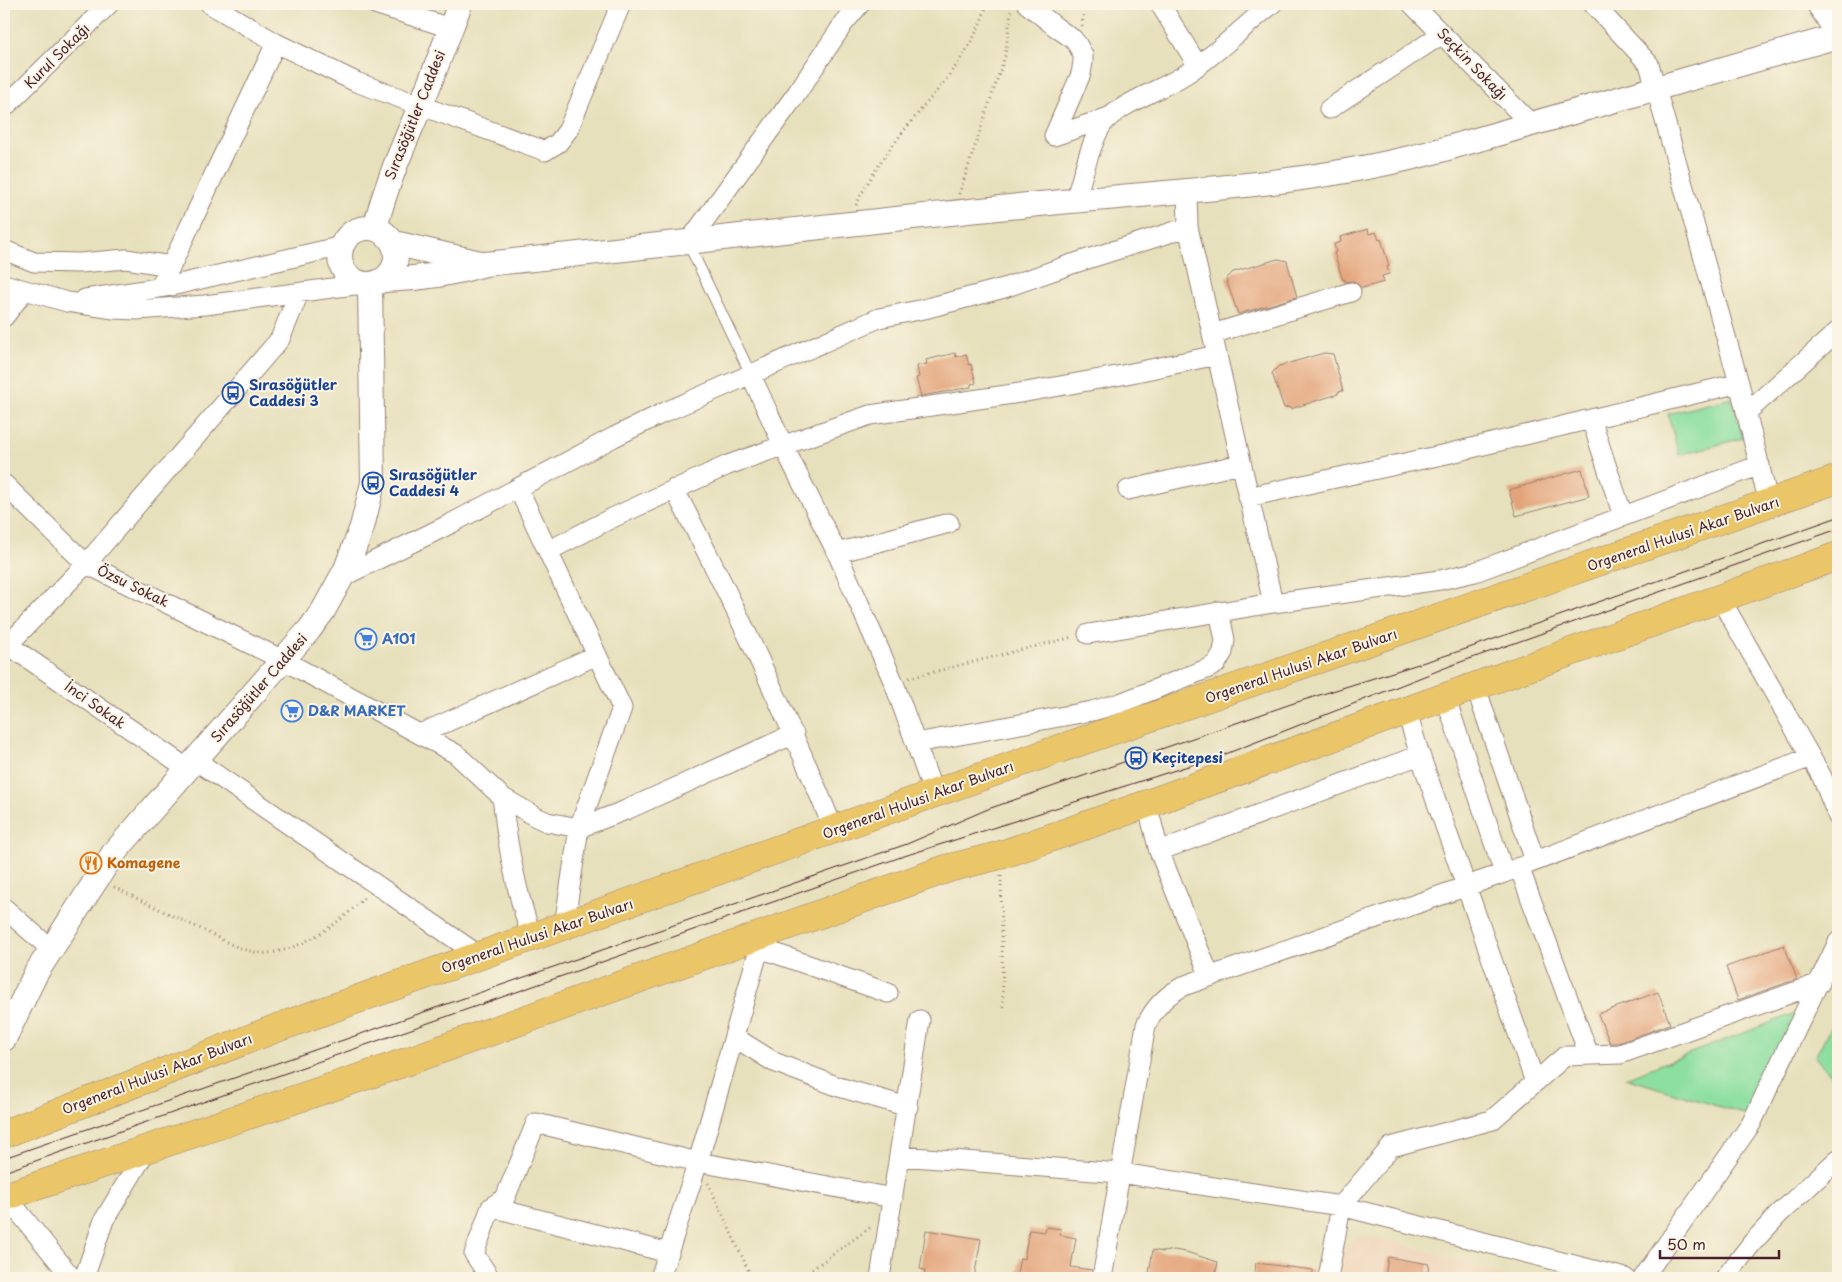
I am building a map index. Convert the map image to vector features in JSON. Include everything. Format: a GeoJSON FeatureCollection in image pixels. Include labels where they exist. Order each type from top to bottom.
{"type":"FeatureCollection","features":[{"type":"Feature","properties":{"kind":"main road","name":"Orgeneral Hulusi Akar Bulvarı"},"geometry":{"type":"LineString","coordinates":[[4,1134],[277,1028],[1056,750],[1838,480]]}},
{"type":"Feature","properties":{"kind":"main road"},"geometry":{"type":"LineString","coordinates":[[5,1197],[762,942],[949,868],[1001,855],[1720,598],[1836,561]]}},
{"type":"Feature","properties":{"kind":"street","name":"Kurul Sokağı"},"geometry":{"type":"LineString","coordinates":[[8,97],[109,4]]}},
{"type":"Feature","properties":{"kind":"street"},"geometry":{"type":"LineString","coordinates":[[210,4],[276,43],[356,82],[545,151],[558,142],[568,130],[621,4]]}},
{"type":"Feature","properties":{"kind":"street"},"geometry":{"type":"LineString","coordinates":[[376,4],[450,28]]}},
{"type":"Feature","properties":{"kind":"street","name":"Sırasöğütler Caddesi"},"geometry":{"type":"LineString","coordinates":[[375,228],[398,154],[420,106],[460,4]]}},
{"type":"Feature","properties":{"kind":"street"},"geometry":{"type":"LineString","coordinates":[[688,243],[786,108],[844,23],[860,4]]}},
{"type":"Feature","properties":{"kind":"street"},"geometry":{"type":"LineString","coordinates":[[1027,4],[1073,39],[1081,49],[1083,62],[1080,74],[1054,136],[1109,117],[1123,107],[1160,89],[1198,66],[1272,4]]}},
{"type":"Feature","properties":{"kind":"street"},"geometry":{"type":"LineString","coordinates":[[1160,4],[1198,66]]}},
{"type":"Feature","properties":{"kind":"street","name":"Seçkin Sokağı"},"geometry":{"type":"LineString","coordinates":[[1412,4],[1532,125]]}},
{"type":"Feature","properties":{"kind":"street"},"geometry":{"type":"LineString","coordinates":[[1593,4],[1649,64],[1747,412],[1769,504]]}},
{"type":"Feature","properties":{"kind":"street"},"geometry":{"type":"LineString","coordinates":[[4,284],[67,302],[114,309],[137,310],[205,305],[425,278],[485,264],[1075,201],[1296,180],[1366,169],[1404,160],[1838,37],[1816,4]]}},
{"type":"Feature","properties":{"kind":"street"},"geometry":{"type":"LineString","coordinates":[[1329,109],[1442,34]]}},
{"type":"Feature","properties":{"kind":"street"},"geometry":{"type":"LineString","coordinates":[[159,288],[172,266],[276,43]]}},
{"type":"Feature","properties":{"kind":"street"},"geometry":{"type":"LineString","coordinates":[[1075,201],[1096,136],[1109,117]]}},
{"type":"Feature","properties":{"kind":"street"},"geometry":{"type":"LineString","coordinates":[[1187,190],[1188,227],[1273,603]]}},
{"type":"Feature","properties":{"kind":"street"},"geometry":{"type":"LineString","coordinates":[[342,577],[406,547],[614,437],[879,318],[924,309],[1004,288],[1188,227]]}},
{"type":"Feature","properties":{"kind":"street"},"geometry":{"type":"LineString","coordinates":[[367,228],[375,228],[389,236],[394,243],[397,259],[391,274],[372,283],[348,276],[343,270],[340,262],[342,246],[352,233],[367,228]]}},
{"type":"Feature","properties":{"kind":"street"},"geometry":{"type":"LineString","coordinates":[[394,243],[485,264]]}},
{"type":"Feature","properties":{"kind":"street"},"geometry":{"type":"LineString","coordinates":[[67,302],[159,288],[342,246]]}},
{"type":"Feature","properties":{"kind":"street"},"geometry":{"type":"LineString","coordinates":[[4,250],[34,262],[80,263],[126,259],[172,266]]}},
{"type":"Feature","properties":{"kind":"street","name":"Sırasöğütler Caddesi"},"geometry":{"type":"LineString","coordinates":[[4,1039],[36,973],[114,854],[282,660],[294,649],[323,611],[342,577],[362,527],[373,483],[372,283]]}},
{"type":"Feature","properties":{"kind":"street"},"geometry":{"type":"LineString","coordinates":[[4,317],[24,290]]}},
{"type":"Feature","properties":{"kind":"street"},"geometry":{"type":"LineString","coordinates":[[1212,334],[1351,292]]}},
{"type":"Feature","properties":{"kind":"street"},"geometry":{"type":"LineString","coordinates":[[5,645],[86,564],[280,339],[299,293]]}},
{"type":"Feature","properties":{"kind":"street"},"geometry":{"type":"LineString","coordinates":[[1747,412],[1838,330]]}},
{"type":"Feature","properties":{"kind":"street"},"geometry":{"type":"LineString","coordinates":[[548,551],[674,489],[728,465],[783,444],[870,415],[1026,392],[1122,375],[1217,355]]}},
{"type":"Feature","properties":{"kind":"street"},"geometry":{"type":"LineString","coordinates":[[751,375],[837,554],[894,682],[934,794]]}},
{"type":"Feature","properties":{"kind":"street"},"geometry":{"type":"LineString","coordinates":[[1248,497],[1451,453],[1739,383]]}},
{"type":"Feature","properties":{"kind":"street"},"geometry":{"type":"LineString","coordinates":[[1592,419],[1623,516]]}},
{"type":"Feature","properties":{"kind":"street"},"geometry":{"type":"LineString","coordinates":[[1128,490],[1241,464]]}},
{"type":"Feature","properties":{"kind":"street"},"geometry":{"type":"LineString","coordinates":[[1088,634],[1219,611],[1440,580],[1475,572],[1760,466]]}},
{"type":"Feature","properties":{"kind":"street","name":"Özsu Sokak"},"geometry":{"type":"LineString","coordinates":[[4,484],[86,564],[282,660],[456,754],[502,797],[536,817],[547,822],[579,828]]}},
{"type":"Feature","properties":{"kind":"street"},"geometry":{"type":"LineString","coordinates":[[518,488],[622,708],[579,828],[564,926]]}},
{"type":"Feature","properties":{"kind":"street"},"geometry":{"type":"LineString","coordinates":[[674,489],[751,640],[794,734],[834,830]]}},
{"type":"Feature","properties":{"kind":"street"},"geometry":{"type":"LineString","coordinates":[[837,554],[949,522]]}},
{"type":"Feature","properties":{"kind":"street"},"geometry":{"type":"LineString","coordinates":[[1720,598],[1810,757],[1830,795],[1838,817]]}},
{"type":"Feature","properties":{"kind":"street"},"geometry":{"type":"LineString","coordinates":[[916,743],[1092,710],[1120,702],[1209,668],[1221,657],[1225,646],[1219,611]]}},
{"type":"Feature","properties":{"kind":"street","name":"İnci Sokak"},"geometry":{"type":"LineString","coordinates":[[5,645],[374,883],[480,956]]}},
{"type":"Feature","properties":{"kind":"street"},"geometry":{"type":"LineString","coordinates":[[420,734],[597,655]]}},
{"type":"Feature","properties":{"kind":"street"},"geometry":{"type":"LineString","coordinates":[[1475,686],[1519,867]]}},
{"type":"Feature","properties":{"kind":"street"},"geometry":{"type":"LineString","coordinates":[[1445,696],[1519,867],[1589,1055]]}},
{"type":"Feature","properties":{"kind":"street"},"geometry":{"type":"LineString","coordinates":[[1406,710],[1420,755],[1535,1082]]}},
{"type":"Feature","properties":{"kind":"street"},"geometry":{"type":"LineString","coordinates":[[579,828],[626,810],[794,734]]}},
{"type":"Feature","properties":{"kind":"street"},"geometry":{"type":"LineString","coordinates":[[1159,851],[1420,755]]}},
{"type":"Feature","properties":{"kind":"street"},"geometry":{"type":"LineString","coordinates":[[1102,1278],[1146,1025],[1155,1008],[1169,995],[1186,985],[1519,867],[1810,757]]}},
{"type":"Feature","properties":{"kind":"street"},"geometry":{"type":"LineString","coordinates":[[502,797],[510,859],[523,912],[532,938]]}},
{"type":"Feature","properties":{"kind":"street"},"geometry":{"type":"LineString","coordinates":[[1147,804],[1159,851],[1210,977]]}},
{"type":"Feature","properties":{"kind":"street"},"geometry":{"type":"LineString","coordinates":[[4,908],[52,950]]}},
{"type":"Feature","properties":{"kind":"street"},"geometry":{"type":"LineString","coordinates":[[660,1278],[698,1162],[762,942],[888,993]]}},
{"type":"Feature","properties":{"kind":"street"},"geometry":{"type":"LineString","coordinates":[[1643,1278],[1751,1124],[1838,947]]}},
{"type":"Feature","properties":{"kind":"street"},"geometry":{"type":"LineString","coordinates":[[1328,1278],[1341,1206],[1391,1146],[1492,1120],[1565,1056],[1620,1054],[1820,983]]}},
{"type":"Feature","properties":{"kind":"street"},"geometry":{"type":"LineString","coordinates":[[880,1278],[920,1020]]}},
{"type":"Feature","properties":{"kind":"street"},"geometry":{"type":"LineString","coordinates":[[734,1037],[774,1062],[839,1087],[908,1107]]}},
{"type":"Feature","properties":{"kind":"street"},"geometry":{"type":"LineString","coordinates":[[490,1278],[474,1254],[491,1207],[505,1198],[536,1123],[698,1162],[892,1205]]}},
{"type":"Feature","properties":{"kind":"street"},"geometry":{"type":"LineString","coordinates":[[84,1278],[104,1220],[147,1149]]}},
{"type":"Feature","properties":{"kind":"street"},"geometry":{"type":"LineString","coordinates":[[900,1156],[1120,1173],[1341,1206],[1625,1278]]}},
{"type":"Feature","properties":{"kind":"street"},"geometry":{"type":"LineString","coordinates":[[1725,1278],[1772,1221],[1838,1159]]}},
{"type":"Feature","properties":{"kind":"street"},"geometry":{"type":"LineString","coordinates":[[5,1197],[72,1278]]}},
{"type":"Feature","properties":{"kind":"street"},"geometry":{"type":"LineString","coordinates":[[491,1207],[669,1253]]}},
{"type":"Feature","properties":{"kind":"lane"},"geometry":{"type":"LineString","coordinates":[[688,243],[751,375]]}},
{"type":"Feature","properties":{"kind":"path"},"geometry":{"type":"LineString","coordinates":[[845,226],[857,201],[886,155],[955,68],[977,30],[987,4]]}},
{"type":"Feature","properties":{"kind":"path"},"geometry":{"type":"LineString","coordinates":[[952,214],[1005,56],[1012,4]]}},
{"type":"Feature","properties":{"kind":"path"},"geometry":{"type":"LineString","coordinates":[[894,682],[1023,648],[1088,634]]}},
{"type":"Feature","properties":{"kind":"path"},"geometry":{"type":"LineString","coordinates":[[1001,855],[1003,1010]]}},
{"type":"Feature","properties":{"kind":"path"},"geometry":{"type":"LineString","coordinates":[[97,879],[241,949],[268,953],[288,949],[333,925],[352,911],[374,883]]}},
{"type":"Feature","properties":{"kind":"path"},"geometry":{"type":"LineString","coordinates":[[698,1162],[752,1278]]}},
{"type":"Feature","properties":{"kind":"path"},"geometry":{"type":"LineString","coordinates":[[800,1278],[892,1205]]}},
{"type":"Feature","properties":{"kind":"shaded area"},"geometry":{"type":"Polygon","coordinates":[[[1361,1236],[1410,1246],[1508,1278],[1340,1278],[1345,1248],[1361,1236]]]}},
{"type":"Feature","properties":{"kind":"green space"},"geometry":{"type":"Polygon","coordinates":[[[1732,398],[1743,438],[1679,455],[1668,414],[1732,398]]]}},
{"type":"Feature","properties":{"kind":"green space"},"geometry":{"type":"Polygon","coordinates":[[[1814,1006],[1753,1117],[1625,1078],[1814,1006]]]}},
{"type":"Feature","properties":{"kind":"green space"},"geometry":{"type":"Polygon","coordinates":[[[1838,1013],[1838,1083],[1815,1057],[1838,1013]]]}},
{"type":"Feature","properties":{"kind":"building"},"geometry":{"type":"Polygon","coordinates":[[[1368,229],[1369,234],[1376,232],[1379,240],[1381,239],[1389,266],[1387,267],[1389,274],[1382,276],[1384,282],[1362,288],[1354,281],[1345,282],[1345,279],[1343,280],[1334,253],[1336,252],[1334,244],[1341,242],[1340,237],[1368,229]]]}},
{"type":"Feature","properties":{"kind":"building"},"geometry":{"type":"Polygon","coordinates":[[[1278,259],[1287,261],[1297,297],[1238,314],[1226,279],[1233,272],[1278,259]]]}},
{"type":"Feature","properties":{"kind":"building"},"geometry":{"type":"Polygon","coordinates":[[[955,353],[956,357],[966,354],[976,383],[971,384],[971,387],[921,396],[916,378],[919,377],[917,366],[927,364],[926,360],[955,353]]]}},
{"type":"Feature","properties":{"kind":"building"},"geometry":{"type":"Polygon","coordinates":[[[1324,353],[1333,354],[1343,391],[1290,409],[1289,407],[1284,408],[1272,373],[1279,366],[1324,353]]]}},
{"type":"Feature","properties":{"kind":"building"},"geometry":{"type":"Polygon","coordinates":[[[1582,469],[1589,496],[1516,516],[1509,490],[1582,469]]]}},
{"type":"Feature","properties":{"kind":"building"},"geometry":{"type":"Polygon","coordinates":[[[1784,945],[1797,979],[1738,1000],[1726,967],[1784,945]]]}},
{"type":"Feature","properties":{"kind":"building"},"geometry":{"type":"Polygon","coordinates":[[[1658,992],[1670,1024],[1618,1043],[1610,1043],[1598,1014],[1658,992]]]}},
{"type":"Feature","properties":{"kind":"building"},"geometry":{"type":"Polygon","coordinates":[[[1046,1227],[1061,1229],[1060,1235],[1076,1238],[1071,1267],[1092,1270],[1091,1278],[1016,1278],[1020,1258],[1024,1259],[1029,1230],[1045,1232],[1046,1227]]]}},
{"type":"Feature","properties":{"kind":"building"},"geometry":{"type":"Polygon","coordinates":[[[926,1230],[981,1239],[974,1278],[924,1277],[925,1270],[920,1269],[926,1230]]]}},
{"type":"Feature","properties":{"kind":"building"},"geometry":{"type":"Polygon","coordinates":[[[1153,1250],[1186,1252],[1218,1262],[1215,1278],[1148,1278],[1153,1250]]]}},
{"type":"Feature","properties":{"kind":"building"},"geometry":{"type":"Polygon","coordinates":[[[1388,1257],[1429,1264],[1427,1278],[1385,1278],[1388,1257]]]}},
{"type":"Feature","properties":{"kind":"building"},"geometry":{"type":"Polygon","coordinates":[[[1256,1263],[1313,1270],[1313,1278],[1254,1278],[1256,1263]]]}},
{"type":"Feature","properties":{"kind":"tram line"},"geometry":{"type":"LineString","coordinates":[[4,1158],[907,844],[988,809],[1291,704],[1463,650],[1838,517]]}},
{"type":"Feature","properties":{"kind":"tram line"},"geometry":{"type":"LineString","coordinates":[[4,1172],[901,857],[1223,755],[1455,664],[1838,529]]}},
{"type":"Feature","properties":{"kind":"place","name":"Sırasöğütler Caddesi 3"},"geometry":{"type":"Point","coordinates":[233,393]}},
{"type":"Feature","properties":{"kind":"place","name":"Sırasöğütler Caddesi 4"},"geometry":{"type":"Point","coordinates":[373,483]}},
{"type":"Feature","properties":{"kind":"place","name":"A101"},"geometry":{"type":"Point","coordinates":[366,639]}},
{"type":"Feature","properties":{"kind":"place","name":"D&R MARKET"},"geometry":{"type":"Point","coordinates":[292,711]}},
{"type":"Feature","properties":{"kind":"place","name":"Keçitepesi"},"geometry":{"type":"Point","coordinates":[1136,758]}},
{"type":"Feature","properties":{"kind":"place","name":"Komagene"},"geometry":{"type":"Point","coordinates":[91,863]}}]}
